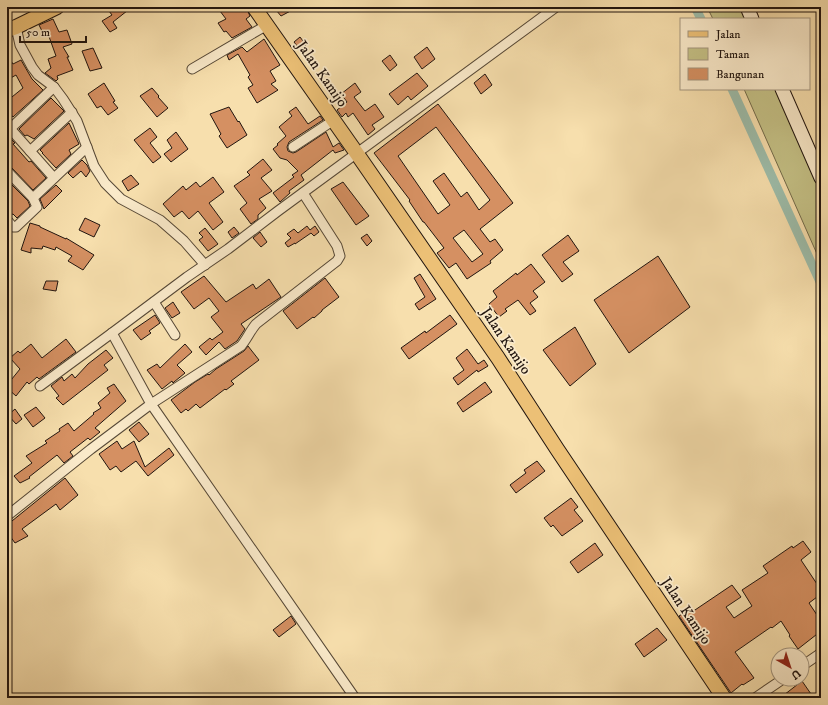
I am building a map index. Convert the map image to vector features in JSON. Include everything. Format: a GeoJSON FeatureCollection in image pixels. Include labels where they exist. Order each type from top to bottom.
{"type":"FeatureCollection","features":[{"type":"Feature","properties":{"kind":"main road"},"geometry":{"type":"LineString","coordinates":[[11,29],[57,7]]}},
{"type":"Feature","properties":{"kind":"main road","name":"Jalan Kamijo"},"geometry":{"type":"LineString","coordinates":[[254,7],[501,362],[724,698]]}},
{"type":"Feature","properties":{"kind":"main road"},"geometry":{"type":"LineString","coordinates":[[747,7],[752,18]]}},
{"type":"Feature","properties":{"kind":"main road"},"geometry":{"type":"LineString","coordinates":[[782,90],[821,178]]}},
{"type":"Feature","properties":{"kind":"street"},"geometry":{"type":"LineString","coordinates":[[40,386],[205,265],[228,250],[556,7]]}},
{"type":"Feature","properties":{"kind":"street"},"geometry":{"type":"LineString","coordinates":[[192,69],[267,25]]}},
{"type":"Feature","properties":{"kind":"street"},"geometry":{"type":"LineString","coordinates":[[11,29],[38,75],[54,87],[78,121],[86,147],[98,174],[111,190],[121,198],[160,220],[184,241],[205,265]]}},
{"type":"Feature","properties":{"kind":"street"},"geometry":{"type":"LineString","coordinates":[[54,87],[9,127],[54,178]]}},
{"type":"Feature","properties":{"kind":"street"},"geometry":{"type":"LineString","coordinates":[[30,151],[72,112]]}},
{"type":"Feature","properties":{"kind":"street"},"geometry":{"type":"LineString","coordinates":[[293,146],[334,120]]}},
{"type":"Feature","properties":{"kind":"street"},"geometry":{"type":"LineString","coordinates":[[33,198],[86,147]]}},
{"type":"Feature","properties":{"kind":"street"},"geometry":{"type":"LineString","coordinates":[[7,171],[33,198],[37,205],[36,208],[16,227],[13,227],[7,220]]}},
{"type":"Feature","properties":{"kind":"street"},"geometry":{"type":"LineString","coordinates":[[7,516],[91,449],[151,404],[241,346],[256,324],[337,261],[340,256],[337,246],[303,193]]}},
{"type":"Feature","properties":{"kind":"street"},"geometry":{"type":"LineString","coordinates":[[154,302],[175,335]]}},
{"type":"Feature","properties":{"kind":"street"},"geometry":{"type":"LineString","coordinates":[[112,333],[151,404],[356,698]]}},
{"type":"Feature","properties":{"kind":"street"},"geometry":{"type":"LineString","coordinates":[[810,661],[821,653]]}},
{"type":"Feature","properties":{"kind":"street"},"geometry":{"type":"LineString","coordinates":[[755,698],[771,687]]}},
{"type":"Feature","properties":{"kind":"green space"},"geometry":{"type":"Polygon","coordinates":[[[707,7],[743,7],[748,18],[712,18],[707,7]]]}},
{"type":"Feature","properties":{"kind":"green space"},"geometry":{"type":"Polygon","coordinates":[[[744,90],[779,90],[821,185],[821,263],[744,90]]]}},
{"type":"Feature","properties":{"kind":"building"},"geometry":{"type":"Polygon","coordinates":[[[106,7],[132,7],[113,22],[117,28],[110,32],[102,21],[112,15],[106,7]]]}},
{"type":"Feature","properties":{"kind":"building"},"geometry":{"type":"Polygon","coordinates":[[[217,7],[246,7],[250,16],[246,19],[252,27],[232,38],[226,31],[224,32],[218,23],[226,19],[217,7]]]}},
{"type":"Feature","properties":{"kind":"building"},"geometry":{"type":"Polygon","coordinates":[[[280,7],[298,7],[281,16],[276,10],[280,7]]]}},
{"type":"Feature","properties":{"kind":"building"},"geometry":{"type":"Polygon","coordinates":[[[53,19],[59,32],[67,30],[72,44],[63,47],[69,57],[67,57],[73,70],[57,76],[58,79],[56,81],[45,73],[51,68],[48,59],[56,56],[47,31],[43,33],[39,25],[53,19]]]}},
{"type":"Feature","properties":{"kind":"building"},"geometry":{"type":"Polygon","coordinates":[[[300,37],[306,45],[300,50],[294,42],[300,37]]]}},
{"type":"Feature","properties":{"kind":"building"},"geometry":{"type":"Polygon","coordinates":[[[264,39],[280,65],[270,71],[276,81],[271,84],[278,90],[257,103],[248,88],[253,85],[248,77],[250,75],[238,54],[229,60],[227,55],[242,47],[247,52],[264,39]]]}},
{"type":"Feature","properties":{"kind":"building"},"geometry":{"type":"Polygon","coordinates":[[[427,47],[435,59],[422,69],[414,57],[427,47]]]}},
{"type":"Feature","properties":{"kind":"building"},"geometry":{"type":"Polygon","coordinates":[[[93,48],[102,68],[90,71],[82,51],[93,48]]]}},
{"type":"Feature","properties":{"kind":"building"},"geometry":{"type":"Polygon","coordinates":[[[7,55],[13,64],[21,60],[32,79],[43,90],[13,117],[7,110],[7,101],[23,88],[16,75],[7,80],[7,55]]]}},
{"type":"Feature","properties":{"kind":"building"},"geometry":{"type":"Polygon","coordinates":[[[390,55],[397,65],[390,71],[382,61],[390,55]]]}},
{"type":"Feature","properties":{"kind":"building"},"geometry":{"type":"Polygon","coordinates":[[[417,73],[428,86],[411,100],[408,96],[398,105],[389,94],[417,73]]]}},
{"type":"Feature","properties":{"kind":"building"},"geometry":{"type":"Polygon","coordinates":[[[485,74],[492,85],[481,94],[474,83],[485,74]]]}},
{"type":"Feature","properties":{"kind":"building"},"geometry":{"type":"Polygon","coordinates":[[[104,83],[115,101],[113,102],[118,108],[108,115],[101,106],[97,108],[88,94],[104,83]]]}},
{"type":"Feature","properties":{"kind":"building"},"geometry":{"type":"Polygon","coordinates":[[[355,83],[361,92],[354,97],[365,111],[375,104],[384,117],[372,125],[375,129],[368,135],[353,113],[348,117],[346,113],[342,117],[337,110],[347,102],[341,94],[355,83]]]}},
{"type":"Feature","properties":{"kind":"building"},"geometry":{"type":"Polygon","coordinates":[[[152,88],[168,108],[157,117],[140,96],[152,88]]]}},
{"type":"Feature","properties":{"kind":"building"},"geometry":{"type":"Polygon","coordinates":[[[51,98],[64,111],[34,139],[27,135],[25,136],[19,129],[51,98]]]}},
{"type":"Feature","properties":{"kind":"building"},"geometry":{"type":"Polygon","coordinates":[[[438,104],[513,203],[480,229],[490,242],[495,239],[503,250],[490,261],[491,263],[467,279],[456,263],[449,268],[437,253],[444,248],[423,222],[409,201],[410,200],[374,153],[438,104]],[[436,127],[398,156],[438,214],[450,205],[433,181],[444,173],[461,197],[467,192],[479,210],[490,200],[436,127]],[[464,230],[453,238],[472,262],[483,254],[464,230]]]}},
{"type":"Feature","properties":{"kind":"building"},"geometry":{"type":"Polygon","coordinates":[[[229,107],[247,135],[227,148],[219,136],[221,134],[210,114],[229,107]]]}},
{"type":"Feature","properties":{"kind":"building"},"geometry":{"type":"Polygon","coordinates":[[[296,107],[308,124],[320,116],[323,120],[289,142],[287,147],[288,151],[293,153],[296,152],[326,132],[333,147],[339,143],[344,150],[335,153],[333,150],[301,175],[304,180],[289,191],[290,193],[280,202],[273,193],[294,177],[292,175],[298,171],[287,160],[280,158],[273,149],[286,136],[279,127],[292,116],[289,112],[296,107]]]}},
{"type":"Feature","properties":{"kind":"building"},"geometry":{"type":"Polygon","coordinates":[[[69,123],[79,144],[69,150],[71,154],[56,168],[40,150],[69,123]]]}},
{"type":"Feature","properties":{"kind":"building"},"geometry":{"type":"Polygon","coordinates":[[[150,128],[157,137],[150,143],[161,157],[153,163],[134,140],[150,128]]]}},
{"type":"Feature","properties":{"kind":"building"},"geometry":{"type":"Polygon","coordinates":[[[176,132],[188,149],[171,162],[164,154],[172,148],[167,140],[176,132]]]}},
{"type":"Feature","properties":{"kind":"building"},"geometry":{"type":"Polygon","coordinates":[[[7,135],[29,162],[31,161],[46,178],[33,190],[11,167],[7,165],[7,135]]]}},
{"type":"Feature","properties":{"kind":"building"},"geometry":{"type":"Polygon","coordinates":[[[263,159],[272,170],[261,178],[272,191],[259,199],[266,208],[258,215],[258,219],[251,224],[240,209],[247,203],[234,186],[250,175],[247,172],[263,159]]]}},
{"type":"Feature","properties":{"kind":"building"},"geometry":{"type":"Polygon","coordinates":[[[82,160],[90,171],[86,177],[81,171],[73,178],[68,173],[82,160]]]}},
{"type":"Feature","properties":{"kind":"building"},"geometry":{"type":"Polygon","coordinates":[[[131,175],[139,184],[128,191],[122,181],[131,175]]]}},
{"type":"Feature","properties":{"kind":"building"},"geometry":{"type":"Polygon","coordinates":[[[213,177],[224,192],[209,203],[223,222],[213,230],[198,211],[189,219],[182,211],[174,217],[163,204],[183,186],[186,190],[196,182],[200,187],[213,177]]]}},
{"type":"Feature","properties":{"kind":"building"},"geometry":{"type":"Polygon","coordinates":[[[7,180],[28,201],[30,206],[17,218],[13,214],[7,214],[7,180]]]}},
{"type":"Feature","properties":{"kind":"building"},"geometry":{"type":"Polygon","coordinates":[[[343,182],[369,216],[356,225],[331,189],[343,182]]]}},
{"type":"Feature","properties":{"kind":"building"},"geometry":{"type":"Polygon","coordinates":[[[56,185],[62,191],[44,209],[40,199],[56,185]]]}},
{"type":"Feature","properties":{"kind":"building"},"geometry":{"type":"Polygon","coordinates":[[[85,218],[100,225],[94,237],[79,230],[85,218]]]}},
{"type":"Feature","properties":{"kind":"building"},"geometry":{"type":"Polygon","coordinates":[[[30,223],[66,238],[94,255],[83,270],[68,261],[72,256],[56,247],[55,250],[43,246],[42,249],[31,248],[31,253],[21,250],[30,223]]]}},
{"type":"Feature","properties":{"kind":"building"},"geometry":{"type":"Polygon","coordinates":[[[307,226],[310,230],[315,226],[319,232],[314,236],[311,233],[288,247],[285,243],[291,238],[287,234],[294,229],[298,233],[307,226]]]}},
{"type":"Feature","properties":{"kind":"building"},"geometry":{"type":"Polygon","coordinates":[[[234,227],[239,233],[232,238],[228,232],[234,227]]]}},
{"type":"Feature","properties":{"kind":"building"},"geometry":{"type":"Polygon","coordinates":[[[205,228],[218,244],[208,251],[199,240],[203,237],[199,233],[205,228]]]}},
{"type":"Feature","properties":{"kind":"building"},"geometry":{"type":"Polygon","coordinates":[[[260,232],[267,242],[261,247],[253,238],[260,232]]]}},
{"type":"Feature","properties":{"kind":"building"},"geometry":{"type":"Polygon","coordinates":[[[367,234],[372,241],[367,246],[361,238],[367,234]]]}},
{"type":"Feature","properties":{"kind":"building"},"geometry":{"type":"Polygon","coordinates":[[[568,235],[579,251],[563,262],[573,274],[562,282],[542,255],[568,235]]]}},
{"type":"Feature","properties":{"kind":"building"},"geometry":{"type":"Polygon","coordinates":[[[658,256],[690,307],[629,353],[594,300],[658,256]]]}},
{"type":"Feature","properties":{"kind":"building"},"geometry":{"type":"Polygon","coordinates":[[[531,264],[545,282],[533,291],[538,297],[530,303],[536,311],[530,315],[518,300],[505,309],[507,311],[499,317],[489,304],[497,297],[493,291],[516,273],[517,275],[531,264]]]}},
{"type":"Feature","properties":{"kind":"building"},"geometry":{"type":"Polygon","coordinates":[[[420,274],[436,299],[419,310],[415,304],[425,297],[414,278],[420,274]]]}},
{"type":"Feature","properties":{"kind":"building"},"geometry":{"type":"Polygon","coordinates":[[[204,276],[226,302],[253,284],[256,289],[269,279],[281,297],[241,324],[245,329],[237,341],[225,349],[219,342],[206,355],[199,347],[210,338],[212,340],[223,332],[211,317],[219,311],[209,298],[194,309],[181,292],[204,276]]]}},
{"type":"Feature","properties":{"kind":"building"},"geometry":{"type":"Polygon","coordinates":[[[325,278],[339,297],[314,318],[313,317],[297,329],[283,311],[325,278]]]}},
{"type":"Feature","properties":{"kind":"building"},"geometry":{"type":"Polygon","coordinates":[[[46,281],[58,281],[56,291],[43,289],[46,281]]]}},
{"type":"Feature","properties":{"kind":"building"},"geometry":{"type":"Polygon","coordinates":[[[173,302],[180,313],[172,318],[165,308],[173,302]]]}},
{"type":"Feature","properties":{"kind":"building"},"geometry":{"type":"Polygon","coordinates":[[[155,315],[160,323],[149,331],[151,333],[141,340],[133,330],[155,315]]]}},
{"type":"Feature","properties":{"kind":"building"},"geometry":{"type":"Polygon","coordinates":[[[450,315],[457,324],[409,359],[401,348],[425,331],[426,333],[450,315]]]}},
{"type":"Feature","properties":{"kind":"building"},"geometry":{"type":"Polygon","coordinates":[[[575,327],[596,364],[570,386],[543,350],[575,327]]]}},
{"type":"Feature","properties":{"kind":"building"},"geometry":{"type":"Polygon","coordinates":[[[66,339],[76,352],[39,379],[37,377],[29,384],[27,382],[16,396],[7,388],[7,385],[20,369],[10,358],[18,351],[20,353],[31,344],[42,358],[66,339]]]}},
{"type":"Feature","properties":{"kind":"building"},"geometry":{"type":"Polygon","coordinates":[[[185,344],[192,352],[177,365],[185,373],[173,383],[172,381],[162,389],[147,370],[157,364],[160,368],[185,344]]]}},
{"type":"Feature","properties":{"kind":"building"},"geometry":{"type":"Polygon","coordinates":[[[248,346],[259,360],[231,381],[234,384],[200,408],[196,404],[188,411],[186,409],[181,413],[171,400],[195,382],[208,374],[209,375],[244,351],[248,346]]]}},
{"type":"Feature","properties":{"kind":"building"},"geometry":{"type":"Polygon","coordinates":[[[467,349],[478,364],[484,360],[488,366],[478,372],[477,370],[458,385],[453,378],[464,370],[456,358],[467,349]]]}},
{"type":"Feature","properties":{"kind":"building"},"geometry":{"type":"Polygon","coordinates":[[[106,350],[113,358],[104,365],[108,370],[63,405],[56,398],[59,396],[51,386],[62,377],[64,381],[72,374],[75,378],[88,364],[106,350]]]}},
{"type":"Feature","properties":{"kind":"building"},"geometry":{"type":"Polygon","coordinates":[[[485,382],[492,392],[463,412],[457,403],[485,382]]]}},
{"type":"Feature","properties":{"kind":"building"},"geometry":{"type":"Polygon","coordinates":[[[114,384],[126,401],[95,428],[100,432],[90,440],[88,438],[70,452],[73,456],[64,463],[57,455],[29,477],[30,478],[20,483],[14,476],[32,463],[26,456],[47,443],[45,441],[60,431],[59,429],[68,423],[74,431],[94,414],[93,413],[101,408],[98,403],[110,393],[107,388],[114,384]]]}},
{"type":"Feature","properties":{"kind":"building"},"geometry":{"type":"Polygon","coordinates":[[[36,407],[45,418],[33,427],[24,415],[36,407]]]}},
{"type":"Feature","properties":{"kind":"building"},"geometry":{"type":"Polygon","coordinates":[[[15,409],[22,419],[16,424],[8,415],[15,409]]]}},
{"type":"Feature","properties":{"kind":"building"},"geometry":{"type":"Polygon","coordinates":[[[139,422],[149,434],[139,442],[129,430],[139,422]]]}},
{"type":"Feature","properties":{"kind":"building"},"geometry":{"type":"Polygon","coordinates":[[[117,441],[122,449],[134,441],[145,467],[169,448],[174,455],[148,476],[136,461],[121,472],[116,466],[110,470],[99,454],[117,441]]]}},
{"type":"Feature","properties":{"kind":"building"},"geometry":{"type":"Polygon","coordinates":[[[537,461],[545,471],[516,493],[510,485],[526,473],[524,470],[537,461]]]}},
{"type":"Feature","properties":{"kind":"building"},"geometry":{"type":"Polygon","coordinates":[[[65,478],[78,495],[60,510],[56,504],[22,529],[28,536],[15,543],[7,532],[7,525],[65,478]]]}},
{"type":"Feature","properties":{"kind":"building"},"geometry":{"type":"Polygon","coordinates":[[[571,498],[578,507],[574,510],[583,521],[562,536],[553,525],[551,527],[544,518],[571,498]]]}},
{"type":"Feature","properties":{"kind":"building"},"geometry":{"type":"Polygon","coordinates":[[[803,541],[811,552],[801,560],[821,590],[821,594],[809,603],[821,621],[821,631],[801,647],[797,647],[781,621],[772,628],[771,627],[735,652],[754,678],[743,685],[742,684],[731,693],[679,616],[690,609],[692,612],[732,585],[741,597],[726,607],[734,618],[752,606],[742,590],[768,573],[763,566],[792,546],[793,548],[803,541]]]}},
{"type":"Feature","properties":{"kind":"building"},"geometry":{"type":"Polygon","coordinates":[[[595,543],[603,555],[578,573],[570,562],[595,543]]]}},
{"type":"Feature","properties":{"kind":"building"},"geometry":{"type":"Polygon","coordinates":[[[291,616],[296,624],[279,637],[273,630],[291,616]]]}},
{"type":"Feature","properties":{"kind":"building"},"geometry":{"type":"Polygon","coordinates":[[[657,628],[667,640],[644,657],[635,644],[657,628]]]}},
{"type":"Feature","properties":{"kind":"building"},"geometry":{"type":"Polygon","coordinates":[[[794,687],[806,687],[811,694],[806,698],[780,698],[794,687]]]}},
{"type":"Feature","properties":{"kind":"waterway"},"geometry":{"type":"LineString","coordinates":[[695,7],[700,18]]}},
{"type":"Feature","properties":{"kind":"waterway"},"geometry":{"type":"LineString","coordinates":[[732,90],[821,284]]}}]}
